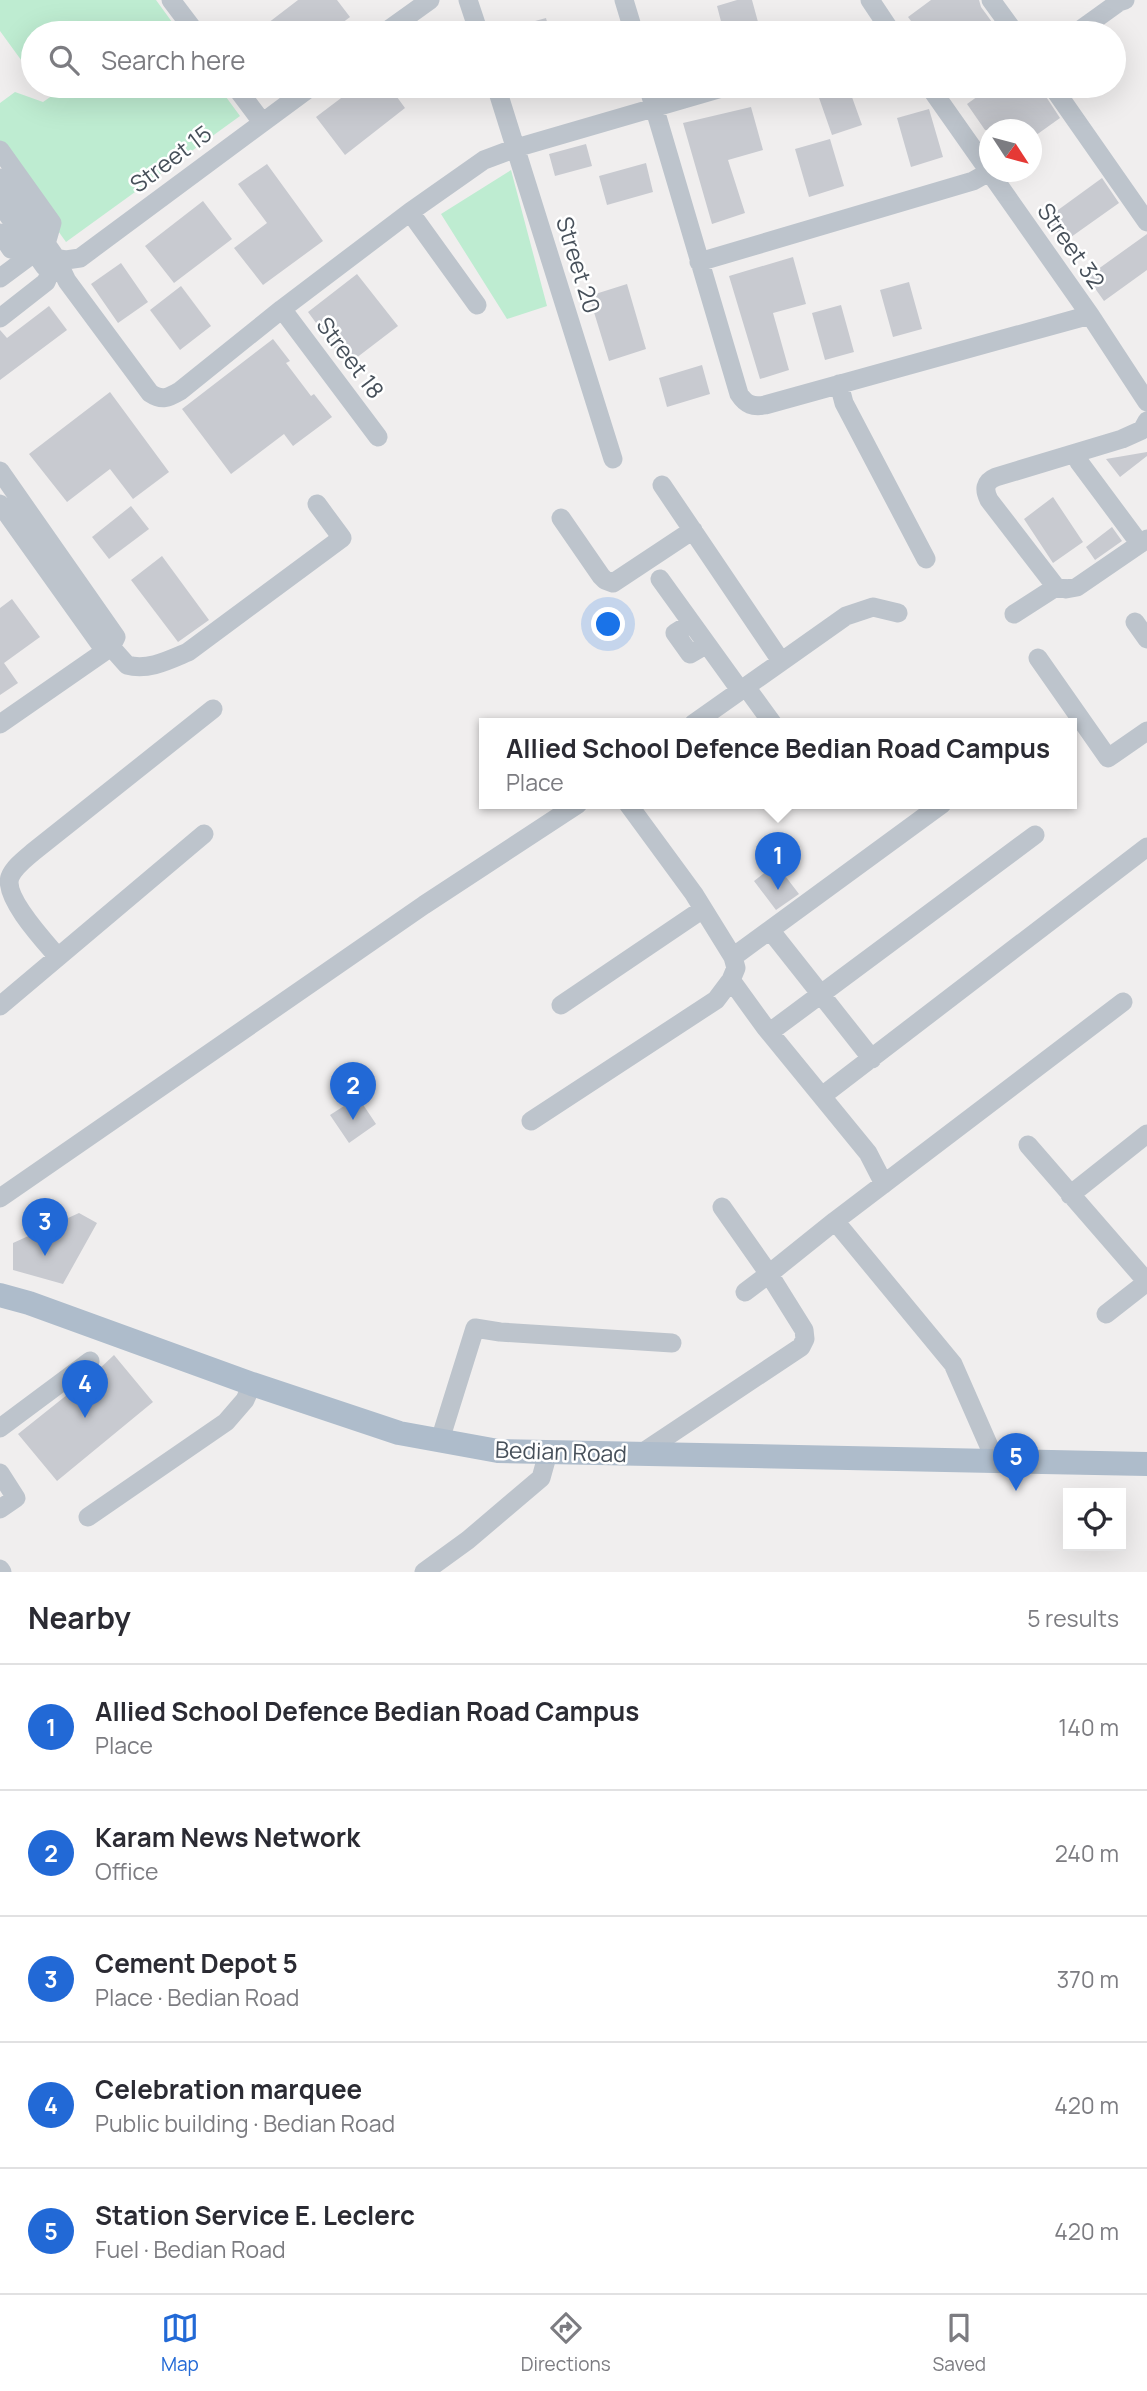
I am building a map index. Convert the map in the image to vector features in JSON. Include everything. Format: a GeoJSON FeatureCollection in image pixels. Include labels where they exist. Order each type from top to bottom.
{"type":"FeatureCollection","features":[{"type":"Feature","properties":{"kind":"main road","name":"Bedian Road"},"geometry":{"type":"LineString","coordinates":[[0,1295],[63,1314],[252,1384],[399,1433],[498,1451],[1147,1464]]}},
{"type":"Feature","properties":{"kind":"street"},"geometry":{"type":"LineString","coordinates":[[171,0],[187,21]]}},
{"type":"Feature","properties":{"kind":"street"},"geometry":{"type":"LineString","coordinates":[[401,21],[430,0]]}},
{"type":"Feature","properties":{"kind":"street"},"geometry":{"type":"LineString","coordinates":[[468,0],[475,21]]}},
{"type":"Feature","properties":{"kind":"street"},"geometry":{"type":"LineString","coordinates":[[624,0],[630,21]]}},
{"type":"Feature","properties":{"kind":"street"},"geometry":{"type":"LineString","coordinates":[[870,0],[884,21]]}},
{"type":"Feature","properties":{"kind":"street"},"geometry":{"type":"LineString","coordinates":[[991,0],[1006,21]]}},
{"type":"Feature","properties":{"kind":"street"},"geometry":{"type":"LineString","coordinates":[[1093,21],[1125,0]]}},
{"type":"Feature","properties":{"kind":"street"},"geometry":{"type":"LineString","coordinates":[[244,98],[262,122]]}},
{"type":"Feature","properties":{"kind":"street","name":"Street 15"},"geometry":{"type":"LineString","coordinates":[[46,255],[66,260],[80,258],[295,98]]}},
{"type":"Feature","properties":{"kind":"street","name":"Street 20"},"geometry":{"type":"LineString","coordinates":[[500,98],[613,459]]}},
{"type":"Feature","properties":{"kind":"street"},"geometry":{"type":"LineString","coordinates":[[651,98],[739,394],[744,402],[758,406],[1090,315]]}},
{"type":"Feature","properties":{"kind":"street"},"geometry":{"type":"LineString","coordinates":[[0,204],[67,281],[150,393],[159,399],[168,398],[410,212],[484,160],[686,98]]}},
{"type":"Feature","properties":{"kind":"street","name":"Street 32"},"geometry":{"type":"LineString","coordinates":[[937,98],[979,158]]}},
{"type":"Feature","properties":{"kind":"street"},"geometry":{"type":"LineString","coordinates":[[1060,98],[1147,222]]}},
{"type":"Feature","properties":{"kind":"street"},"geometry":{"type":"LineString","coordinates":[[0,150],[52,223],[46,255],[46,282],[0,318]]}},
{"type":"Feature","properties":{"kind":"street"},"geometry":{"type":"LineString","coordinates":[[0,177],[46,255]]}},
{"type":"Feature","properties":{"kind":"street"},"geometry":{"type":"LineString","coordinates":[[699,262],[979,178]]}},
{"type":"Feature","properties":{"kind":"street","name":"Street 32"},"geometry":{"type":"LineString","coordinates":[[996,182],[1090,315],[1147,402]]}},
{"type":"Feature","properties":{"kind":"street"},"geometry":{"type":"LineString","coordinates":[[410,212],[477,305]]}},
{"type":"Feature","properties":{"kind":"street"},"geometry":{"type":"LineString","coordinates":[[0,233],[6,253],[46,255]]}},
{"type":"Feature","properties":{"kind":"street"},"geometry":{"type":"LineString","coordinates":[[0,278],[46,255]]}},
{"type":"Feature","properties":{"kind":"street"},"geometry":{"type":"LineString","coordinates":[[0,301],[46,255]]}},
{"type":"Feature","properties":{"kind":"street","name":"Street 18"},"geometry":{"type":"LineString","coordinates":[[282,309],[379,437]]}},
{"type":"Feature","properties":{"kind":"street"},"geometry":{"type":"LineString","coordinates":[[839,384],[844,402],[926,559]]}},
{"type":"Feature","properties":{"kind":"street"},"geometry":{"type":"LineString","coordinates":[[1077,453],[1079,462],[1144,542],[1077,587],[1066,589],[1056,587],[989,500],[985,488],[987,483],[996,477],[1145,430]]}},
{"type":"Feature","properties":{"kind":"street"},"geometry":{"type":"LineString","coordinates":[[0,471],[114,632],[116,640],[111,647],[0,724]]}},
{"type":"Feature","properties":{"kind":"street"},"geometry":{"type":"LineString","coordinates":[[662,485],[780,661]]}},
{"type":"Feature","properties":{"kind":"street"},"geometry":{"type":"LineString","coordinates":[[0,504],[100,644],[104,648],[111,647]]}},
{"type":"Feature","properties":{"kind":"street"},"geometry":{"type":"LineString","coordinates":[[111,647],[127,665],[135,667],[152,666],[188,652],[342,538],[317,505]]}},
{"type":"Feature","properties":{"kind":"street"},"geometry":{"type":"LineString","coordinates":[[561,518],[601,576],[613,583],[693,530]]}},
{"type":"Feature","properties":{"kind":"street"},"geometry":{"type":"LineString","coordinates":[[660,579],[691,623],[675,633],[690,654],[706,644],[768,718]]}},
{"type":"Feature","properties":{"kind":"street"},"geometry":{"type":"LineString","coordinates":[[1014,614],[1056,587]]}},
{"type":"Feature","properties":{"kind":"street"},"geometry":{"type":"LineString","coordinates":[[701,718],[846,616],[873,607],[898,613]]}},
{"type":"Feature","properties":{"kind":"street"},"geometry":{"type":"LineString","coordinates":[[1135,622],[1147,639]]}},
{"type":"Feature","properties":{"kind":"street"},"geometry":{"type":"LineString","coordinates":[[1038,658],[1108,758],[1145,737]]}},
{"type":"Feature","properties":{"kind":"street"},"geometry":{"type":"LineString","coordinates":[[58,957],[15,902],[9,879],[15,869],[213,709]]}},
{"type":"Feature","properties":{"kind":"street"},"geometry":{"type":"LineString","coordinates":[[0,1198],[424,905],[570,809]]}},
{"type":"Feature","properties":{"kind":"street"},"geometry":{"type":"LineString","coordinates":[[531,1121],[716,1000],[732,981],[736,968],[733,957],[703,909],[632,809]]}},
{"type":"Feature","properties":{"kind":"street"},"geometry":{"type":"LineString","coordinates":[[733,957],[935,809]]}},
{"type":"Feature","properties":{"kind":"street"},"geometry":{"type":"LineString","coordinates":[[0,1006],[204,834]]}},
{"type":"Feature","properties":{"kind":"street"},"geometry":{"type":"LineString","coordinates":[[770,1032],[1035,835]]}},
{"type":"Feature","properties":{"kind":"street"},"geometry":{"type":"LineString","coordinates":[[822,1096],[1147,847]]}},
{"type":"Feature","properties":{"kind":"street"},"geometry":{"type":"LineString","coordinates":[[561,1005],[703,909]]}},
{"type":"Feature","properties":{"kind":"street"},"geometry":{"type":"LineString","coordinates":[[770,930],[872,1059]]}},
{"type":"Feature","properties":{"kind":"street"},"geometry":{"type":"LineString","coordinates":[[732,981],[868,1153],[884,1184]]}},
{"type":"Feature","properties":{"kind":"street"},"geometry":{"type":"LineString","coordinates":[[745,1292],[1123,1002]]}},
{"type":"Feature","properties":{"kind":"street"},"geometry":{"type":"LineString","coordinates":[[1070,1195],[1147,1134]]}},
{"type":"Feature","properties":{"kind":"street"},"geometry":{"type":"LineString","coordinates":[[1028,1145],[1147,1282],[1106,1314]]}},
{"type":"Feature","properties":{"kind":"street"},"geometry":{"type":"LineString","coordinates":[[639,1455],[801,1347],[805,1339],[800,1321],[722,1207]]}},
{"type":"Feature","properties":{"kind":"street"},"geometry":{"type":"LineString","coordinates":[[835,1221],[953,1364],[996,1462]]}},
{"type":"Feature","properties":{"kind":"street"},"geometry":{"type":"LineString","coordinates":[[440,1440],[475,1328],[513,1333],[672,1343]]}},
{"type":"Feature","properties":{"kind":"street"},"geometry":{"type":"LineString","coordinates":[[0,1428],[90,1361]]}},
{"type":"Feature","properties":{"kind":"street"},"geometry":{"type":"LineString","coordinates":[[88,1517],[226,1422],[244,1400],[252,1384]]}},
{"type":"Feature","properties":{"kind":"street"},"geometry":{"type":"LineString","coordinates":[[424,1572],[468,1540],[541,1478],[548,1452]]}},
{"type":"Feature","properties":{"kind":"street"},"geometry":{"type":"LineString","coordinates":[[0,1473],[16,1498],[0,1509]]}},
{"type":"Feature","properties":{"kind":"green space"},"geometry":{"type":"Polygon","coordinates":[[[0,0],[156,0],[171,21],[21,21],[21,60],[0,31],[0,0]]]}},
{"type":"Feature","properties":{"kind":"green space"},"geometry":{"type":"Polygon","coordinates":[[[15,92],[21,94],[21,98],[43,102],[49,98],[227,98],[240,116],[66,242],[0,150],[0,103],[15,92]]]}},
{"type":"Feature","properties":{"kind":"green space"},"geometry":{"type":"Polygon","coordinates":[[[511,170],[547,306],[507,319],[441,214],[511,170]]]}},
{"type":"Feature","properties":{"kind":"building"},"geometry":{"type":"Polygon","coordinates":[[[298,0],[337,0],[350,17],[345,21],[271,21],[298,0]]]}},
{"type":"Feature","properties":{"kind":"building"},"geometry":{"type":"Polygon","coordinates":[[[737,0],[752,0],[758,21],[721,21],[717,6],[737,0]]]}},
{"type":"Feature","properties":{"kind":"building"},"geometry":{"type":"Polygon","coordinates":[[[931,0],[979,0],[991,21],[911,21],[908,17],[931,0]]]}},
{"type":"Feature","properties":{"kind":"building"},"geometry":{"type":"Polygon","coordinates":[[[341,98],[398,98],[405,108],[345,155],[316,117],[341,98]]]}},
{"type":"Feature","properties":{"kind":"building"},"geometry":{"type":"Polygon","coordinates":[[[819,98],[852,98],[862,125],[832,135],[819,98]]]}},
{"type":"Feature","properties":{"kind":"building"},"geometry":{"type":"Polygon","coordinates":[[[975,98],[1047,98],[1060,118],[1042,131],[1042,119],[979,119],[979,121],[967,104],[975,98]]]}},
{"type":"Feature","properties":{"kind":"building"},"geometry":{"type":"Polygon","coordinates":[[[751,107],[763,150],[728,160],[745,213],[712,224],[683,123],[751,107]]]}},
{"type":"Feature","properties":{"kind":"building"},"geometry":{"type":"Polygon","coordinates":[[[929,109],[943,157],[911,167],[897,118],[929,109]]]}},
{"type":"Feature","properties":{"kind":"building"},"geometry":{"type":"Polygon","coordinates":[[[830,139],[844,186],[809,197],[795,149],[830,139]]]}},
{"type":"Feature","properties":{"kind":"building"},"geometry":{"type":"Polygon","coordinates":[[[586,144],[592,166],[555,176],[549,154],[586,144]]]}},
{"type":"Feature","properties":{"kind":"building"},"geometry":{"type":"Polygon","coordinates":[[[646,163],[653,192],[607,205],[599,176],[646,163]]]}},
{"type":"Feature","properties":{"kind":"building"},"geometry":{"type":"Polygon","coordinates":[[[267,164],[323,241],[263,285],[234,248],[267,223],[238,184],[267,164]]]}},
{"type":"Feature","properties":{"kind":"building"},"geometry":{"type":"Polygon","coordinates":[[[1102,178],[1119,203],[1064,242],[1047,218],[1102,178]]]}},
{"type":"Feature","properties":{"kind":"building"},"geometry":{"type":"Polygon","coordinates":[[[203,201],[232,239],[174,283],[145,246],[203,201]]]}},
{"type":"Feature","properties":{"kind":"building"},"geometry":{"type":"Polygon","coordinates":[[[1147,234],[1147,270],[1104,301],[1087,277],[1147,234]]]}},
{"type":"Feature","properties":{"kind":"building"},"geometry":{"type":"Polygon","coordinates":[[[793,257],[806,304],[773,313],[789,370],[760,379],[729,276],[793,257]]]}},
{"type":"Feature","properties":{"kind":"building"},"geometry":{"type":"Polygon","coordinates":[[[121,263],[148,302],[118,323],[91,284],[121,263]]]}},
{"type":"Feature","properties":{"kind":"building"},"geometry":{"type":"Polygon","coordinates":[[[357,274],[398,326],[347,365],[308,312],[357,274]]]}},
{"type":"Feature","properties":{"kind":"building"},"geometry":{"type":"Polygon","coordinates":[[[909,282],[922,329],[893,337],[880,290],[909,282]]]}},
{"type":"Feature","properties":{"kind":"building"},"geometry":{"type":"Polygon","coordinates":[[[627,284],[646,349],[609,361],[589,296],[627,284]]]}},
{"type":"Feature","properties":{"kind":"building"},"geometry":{"type":"Polygon","coordinates":[[[181,286],[211,326],[180,350],[150,310],[181,286]]]}},
{"type":"Feature","properties":{"kind":"building"},"geometry":{"type":"Polygon","coordinates":[[[841,305],[854,352],[825,360],[812,313],[841,305]]]}},
{"type":"Feature","properties":{"kind":"building"},"geometry":{"type":"Polygon","coordinates":[[[49,306],[67,330],[0,380],[0,330],[7,338],[49,306]]]}},
{"type":"Feature","properties":{"kind":"building"},"geometry":{"type":"Polygon","coordinates":[[[273,339],[290,361],[286,363],[311,396],[314,394],[332,417],[293,446],[284,434],[231,474],[182,409],[273,339]]]}},
{"type":"Feature","properties":{"kind":"building"},"geometry":{"type":"Polygon","coordinates":[[[702,365],[710,394],[667,407],[659,378],[702,365]]]}},
{"type":"Feature","properties":{"kind":"building"},"geometry":{"type":"Polygon","coordinates":[[[110,392],[169,472],[133,499],[110,469],[67,502],[29,454],[110,392]]]}},
{"type":"Feature","properties":{"kind":"building"},"geometry":{"type":"Polygon","coordinates":[[[1147,452],[1147,456],[1120,477],[1106,459],[1147,452]]]}},
{"type":"Feature","properties":{"kind":"building"},"geometry":{"type":"Polygon","coordinates":[[[1053,497],[1083,542],[1053,563],[1024,519],[1053,497]]]}},
{"type":"Feature","properties":{"kind":"building"},"geometry":{"type":"Polygon","coordinates":[[[131,506],[149,529],[109,559],[92,537],[131,506]]]}},
{"type":"Feature","properties":{"kind":"building"},"geometry":{"type":"Polygon","coordinates":[[[1112,527],[1122,541],[1095,560],[1086,547],[1112,527]]]}},
{"type":"Feature","properties":{"kind":"building"},"geometry":{"type":"Polygon","coordinates":[[[162,556],[209,620],[178,642],[131,580],[162,556]]]}},
{"type":"Feature","properties":{"kind":"building"},"geometry":{"type":"Polygon","coordinates":[[[12,599],[40,637],[4,663],[18,683],[0,695],[0,608],[12,599]]]}},
{"type":"Feature","properties":{"kind":"building"},"geometry":{"type":"Polygon","coordinates":[[[776,864],[799,894],[776,910],[754,881],[776,864]]]}},
{"type":"Feature","properties":{"kind":"building"},"geometry":{"type":"Polygon","coordinates":[[[358,1097],[376,1124],[349,1143],[330,1115],[358,1097]]]}},
{"type":"Feature","properties":{"kind":"building"},"geometry":{"type":"Polygon","coordinates":[[[79,1213],[97,1223],[63,1284],[13,1270],[13,1243],[79,1213]]]}},
{"type":"Feature","properties":{"kind":"building"},"geometry":{"type":"Polygon","coordinates":[[[114,1355],[153,1402],[57,1481],[18,1434],[114,1355]]]}},
{"type":"Feature","properties":{"kind":"place","name":"Allied School Defence Bedian Road Campus"},"geometry":{"type":"Point","coordinates":[778,890]}},
{"type":"Feature","properties":{"kind":"place","name":"Karam News Network"},"geometry":{"type":"Point","coordinates":[353,1120]}},
{"type":"Feature","properties":{"kind":"place","name":"Cement Depot 5"},"geometry":{"type":"Point","coordinates":[45,1256]}},
{"type":"Feature","properties":{"kind":"place","name":"Celebration marquee"},"geometry":{"type":"Point","coordinates":[85,1418]}},
{"type":"Feature","properties":{"kind":"place","name":"Station Service E. Leclerc"},"geometry":{"type":"Point","coordinates":[1016,1491]}}]}
